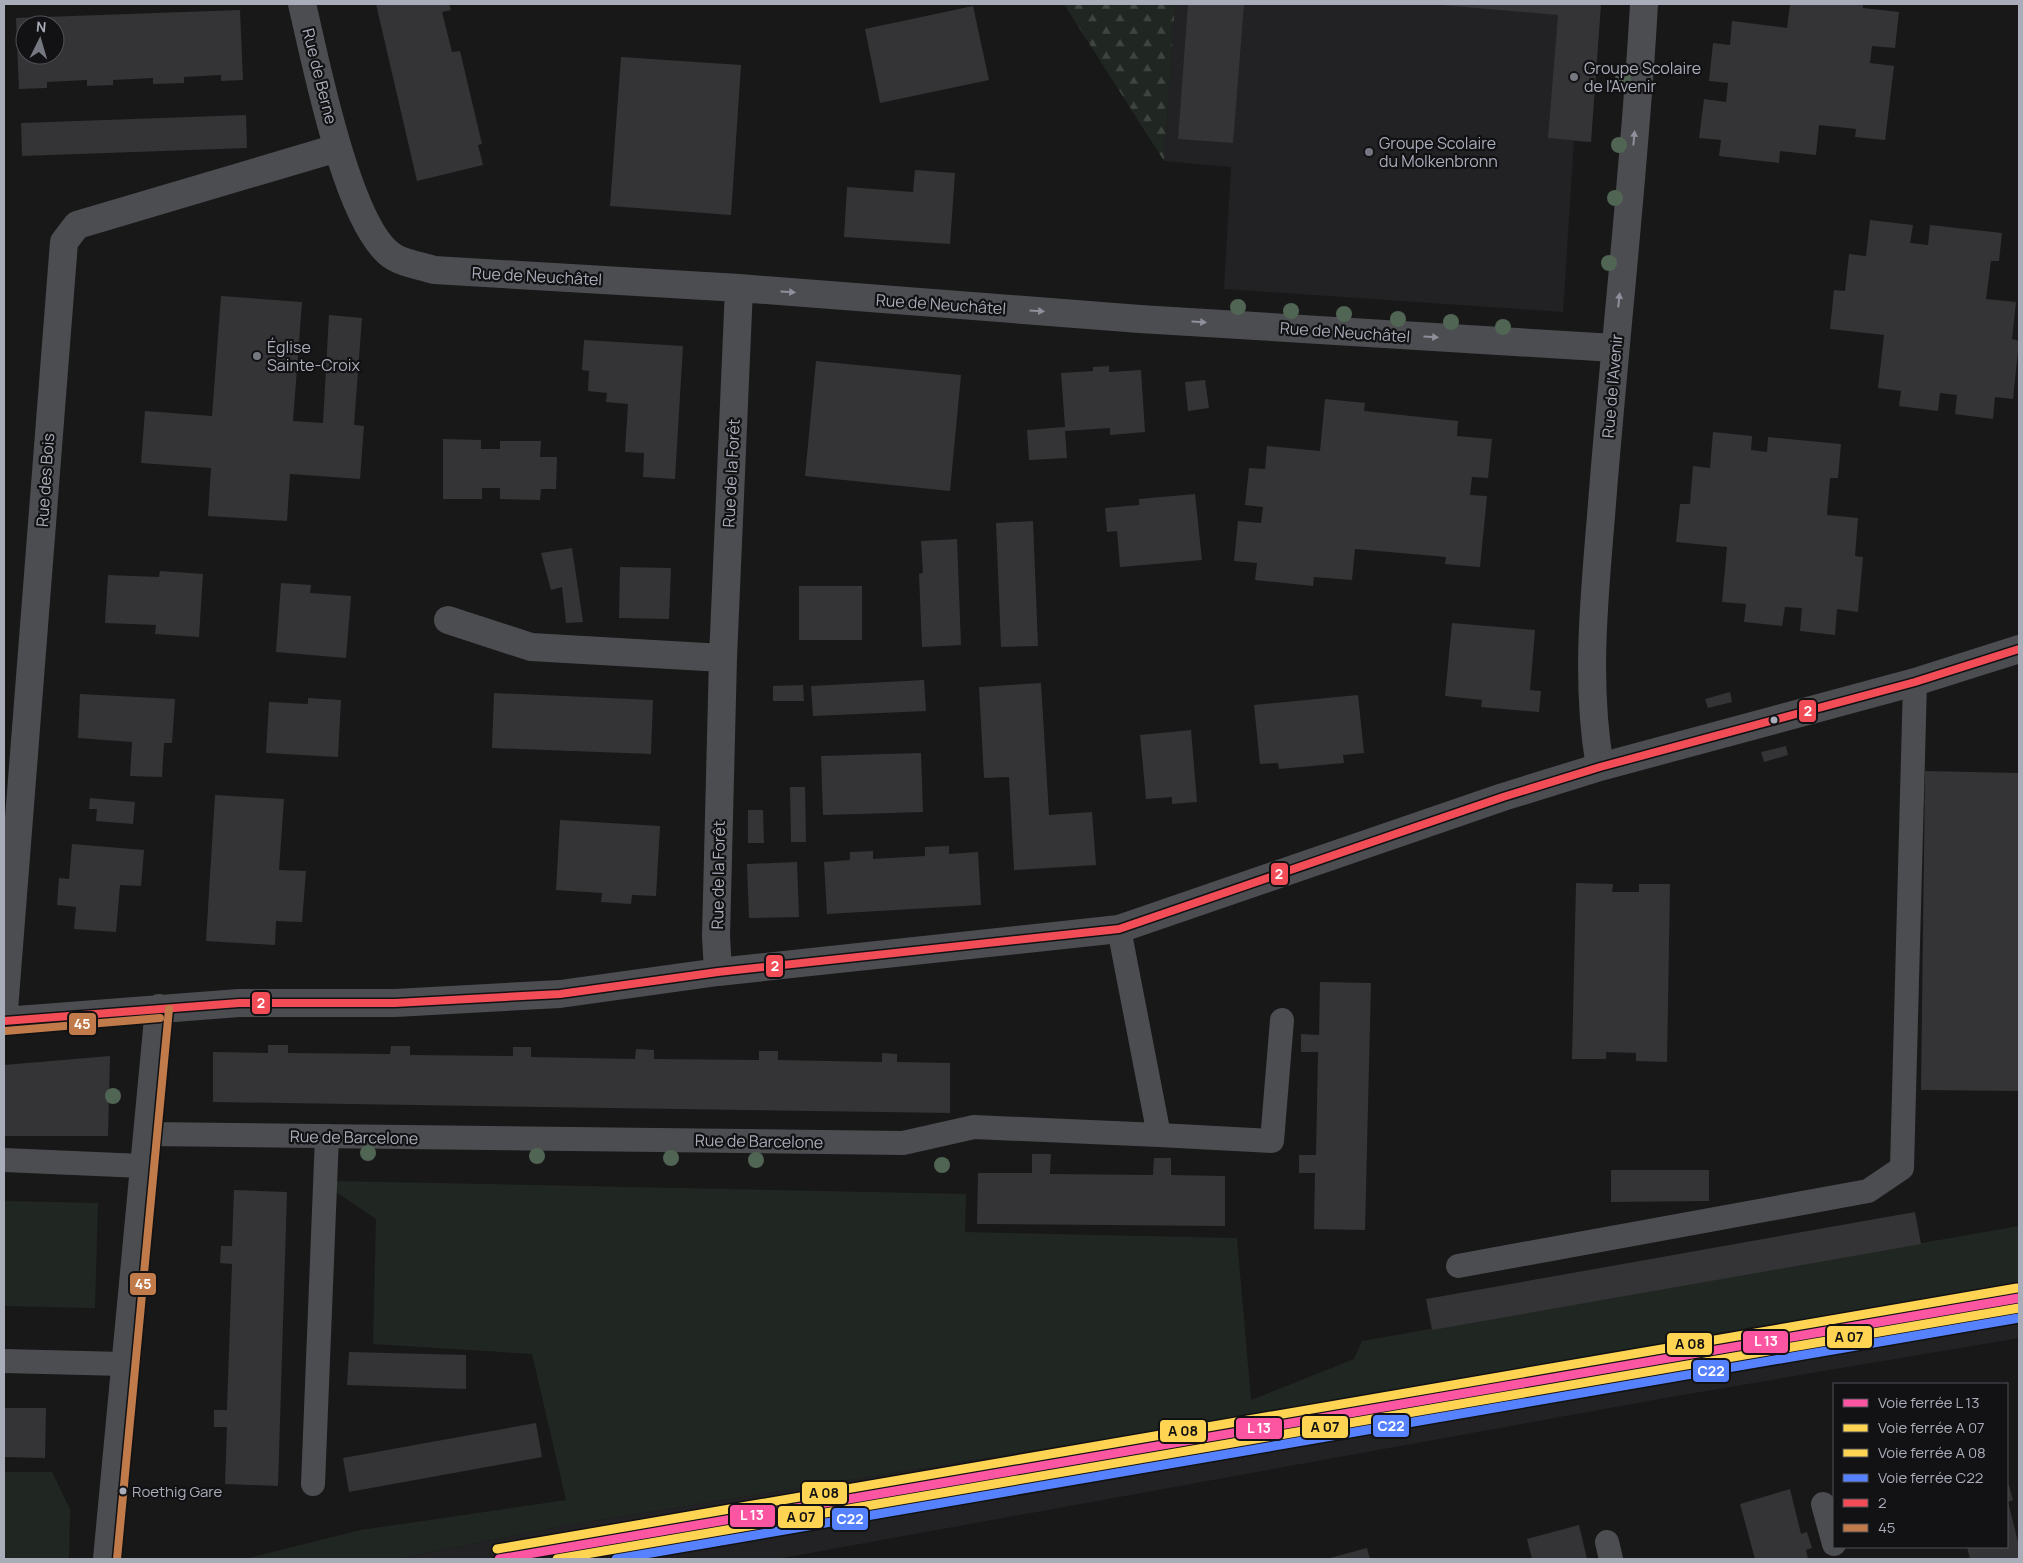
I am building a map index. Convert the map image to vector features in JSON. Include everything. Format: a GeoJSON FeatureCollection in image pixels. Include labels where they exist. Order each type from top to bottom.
{"type":"FeatureCollection","features":[{"type":"Feature","properties":{"kind":"street","name":"Rue de Berne"},"geometry":{"type":"LineString","coordinates":[[302,4],[337,148]]}},
{"type":"Feature","properties":{"kind":"street","name":"Rue de l'Avenir"},"geometry":{"type":"LineString","coordinates":[[1600,768],[1593,716],[1591,651],[1614,348],[1644,4]]}},
{"type":"Feature","properties":{"kind":"street","name":"Rue de Neuchâtel"},"geometry":{"type":"LineString","coordinates":[[337,148],[370,230],[394,257],[434,270],[739,288],[1140,319],[1614,348]]}},
{"type":"Feature","properties":{"kind":"street","name":"Rue des Bois"},"geometry":{"type":"LineString","coordinates":[[4,1010],[64,242],[77,225],[337,148]]}},
{"type":"Feature","properties":{"kind":"street","name":"Rue de la Forêt"},"geometry":{"type":"LineString","coordinates":[[718,972],[716,926],[723,658],[739,288]]}},
{"type":"Feature","properties":{"kind":"street"},"geometry":{"type":"LineString","coordinates":[[448,620],[531,647],[723,658]]}},
{"type":"Feature","properties":{"kind":"street"},"geometry":{"type":"LineString","coordinates":[[4,1021],[239,1003],[395,1003],[560,994],[718,972],[1119,929],[1503,797],[1600,768],[1915,682],[2019,649]]}},
{"type":"Feature","properties":{"kind":"street"},"geometry":{"type":"LineString","coordinates":[[107,1559],[142,1166],[159,1008]]}},
{"type":"Feature","properties":{"kind":"lane"},"geometry":{"type":"LineString","coordinates":[[1458,1266],[1868,1191],[1902,1168],[1915,682]]}},
{"type":"Feature","properties":{"kind":"lane"},"geometry":{"type":"LineString","coordinates":[[1119,929],[1159,1136]]}},
{"type":"Feature","properties":{"kind":"lane","name":"Rue de Barcelone"},"geometry":{"type":"LineString","coordinates":[[146,1134],[904,1143],[974,1127],[1272,1141],[1282,1020]]}},
{"type":"Feature","properties":{"kind":"lane"},"geometry":{"type":"LineString","coordinates":[[313,1484],[326,1136]]}},
{"type":"Feature","properties":{"kind":"lane"},"geometry":{"type":"LineString","coordinates":[[4,1160],[142,1166]]}},
{"type":"Feature","properties":{"kind":"lane"},"geometry":{"type":"LineString","coordinates":[[4,1361],[124,1364]]}},
{"type":"Feature","properties":{"kind":"lane"},"geometry":{"type":"LineString","coordinates":[[1823,1504],[1833,1538]]}},
{"type":"Feature","properties":{"kind":"shaded area","name":"Groupe Scolaire du Molkenbronn"},"geometry":{"type":"Polygon","coordinates":[[[1175,4],[1601,4],[1591,142],[1574,141],[1563,312],[1224,289],[1231,167],[1164,161],[1175,4]]]}},
{"type":"Feature","properties":{"kind":"shaded area"},"geometry":{"type":"Polygon","coordinates":[[[2019,1287],[2019,1338],[1665,1398],[777,1559],[396,1559],[568,1525],[1379,1395],[2019,1287]]]}},
{"type":"Feature","properties":{"kind":"green space"},"geometry":{"type":"Polygon","coordinates":[[[1064,4],[1175,4],[1164,161],[1064,4]]]}},
{"type":"Feature","properties":{"kind":"green space"},"geometry":{"type":"Polygon","coordinates":[[[334,1181],[966,1194],[965,1232],[1237,1238],[1251,1400],[1354,1359],[1362,1341],[2019,1226],[2019,1287],[1379,1395],[568,1525],[396,1559],[245,1559],[361,1530],[566,1500],[532,1354],[373,1344],[376,1219],[333,1190],[334,1181]]]}},
{"type":"Feature","properties":{"kind":"green space"},"geometry":{"type":"Polygon","coordinates":[[[4,1201],[98,1203],[95,1308],[4,1306],[4,1201]]]}},
{"type":"Feature","properties":{"kind":"green space"},"geometry":{"type":"Polygon","coordinates":[[[4,1472],[52,1472],[70,1509],[69,1559],[4,1559],[4,1472]]]}},
{"type":"Feature","properties":{"kind":"building"},"geometry":{"type":"Polygon","coordinates":[[[376,4],[449,4],[451,10],[442,12],[452,52],[460,51],[482,144],[478,145],[483,165],[417,181],[376,4]]]}},
{"type":"Feature","properties":{"kind":"building"},"geometry":{"type":"Polygon","coordinates":[[[1188,4],[1244,4],[1233,143],[1178,139],[1188,4]]]}},
{"type":"Feature","properties":{"kind":"building","name":"Groupe Scolaire de l'Avenir"},"geometry":{"type":"Polygon","coordinates":[[[1429,4],[1601,4],[1591,142],[1548,138],[1558,15],[1429,4]]]}},
{"type":"Feature","properties":{"kind":"building"},"geometry":{"type":"Polygon","coordinates":[[[1790,4],[1863,4],[1863,8],[1899,12],[1895,48],[1872,46],[1870,63],[1894,66],[1885,140],[1855,137],[1856,129],[1819,125],[1816,155],[1780,151],[1779,163],[1719,156],[1721,140],[1699,138],[1704,99],[1726,102],[1728,83],[1709,81],[1713,43],[1730,45],[1732,21],[1787,28],[1790,4]]]}},
{"type":"Feature","properties":{"kind":"building"},"geometry":{"type":"Polygon","coordinates":[[[973,6],[989,80],[880,103],[865,29],[973,6]]]}},
{"type":"Feature","properties":{"kind":"building"},"geometry":{"type":"Polygon","coordinates":[[[240,10],[243,80],[221,81],[221,75],[184,77],[184,83],[153,84],[153,78],[113,80],[113,85],[87,86],[87,80],[47,82],[47,88],[19,89],[18,65],[65,65],[65,16],[240,10]]]}},
{"type":"Feature","properties":{"kind":"building"},"geometry":{"type":"Polygon","coordinates":[[[621,57],[741,65],[731,215],[610,206],[621,57]]]}},
{"type":"Feature","properties":{"kind":"building"},"geometry":{"type":"Polygon","coordinates":[[[246,115],[247,148],[22,156],[21,123],[246,115]]]}},
{"type":"Feature","properties":{"kind":"building"},"geometry":{"type":"Polygon","coordinates":[[[915,170],[955,173],[950,244],[844,237],[847,187],[913,192],[915,170]]]}},
{"type":"Feature","properties":{"kind":"building"},"geometry":{"type":"Polygon","coordinates":[[[1870,220],[1913,225],[1910,243],[1928,245],[1930,225],[2002,233],[1999,261],[1991,261],[1986,299],[2016,302],[2012,339],[2019,341],[2013,399],[1995,397],[1993,419],[1955,414],[1957,395],[1940,393],[1938,411],[1899,406],[1901,391],[1878,388],[1884,335],[1830,329],[1834,290],[1845,291],[1849,254],[1866,256],[1870,220]]]}},
{"type":"Feature","properties":{"kind":"building","name":"Église Sainte-Croix"},"geometry":{"type":"Polygon","coordinates":[[[221,296],[302,302],[293,421],[323,423],[329,315],[362,318],[354,425],[364,426],[360,479],[290,474],[287,521],[208,516],[211,468],[141,463],[145,411],[212,416],[221,296]]]}},
{"type":"Feature","properties":{"kind":"building"},"geometry":{"type":"Polygon","coordinates":[[[584,340],[683,346],[675,479],[643,477],[644,453],[625,452],[628,404],[606,402],[607,393],[588,391],[589,371],[582,370],[584,340]]]}},
{"type":"Feature","properties":{"kind":"building"},"geometry":{"type":"Polygon","coordinates":[[[816,361],[961,375],[950,491],[805,476],[816,361]]]}},
{"type":"Feature","properties":{"kind":"building"},"geometry":{"type":"Polygon","coordinates":[[[1109,366],[1109,372],[1141,370],[1145,432],[1110,435],[1110,428],[1065,431],[1067,458],[1029,460],[1027,430],[1065,427],[1061,373],[1093,371],[1093,367],[1109,366]]]}},
{"type":"Feature","properties":{"kind":"building"},"geometry":{"type":"Polygon","coordinates":[[[1205,380],[1209,408],[1188,411],[1185,382],[1205,380]]]}},
{"type":"Feature","properties":{"kind":"building"},"geometry":{"type":"Polygon","coordinates":[[[1325,399],[1365,403],[1364,411],[1458,421],[1457,436],[1492,439],[1488,478],[1472,477],[1470,495],[1487,496],[1480,567],[1445,564],[1446,557],[1355,549],[1352,580],[1314,577],[1313,586],[1255,580],[1257,563],[1234,561],[1238,521],[1261,523],[1263,507],[1245,505],[1249,468],[1265,469],[1267,446],[1320,451],[1325,399]]]}},
{"type":"Feature","properties":{"kind":"building"},"geometry":{"type":"Polygon","coordinates":[[[1713,432],[1752,436],[1751,450],[1767,452],[1768,437],[1841,444],[1838,478],[1830,478],[1827,515],[1858,518],[1855,556],[1863,557],[1858,612],[1837,609],[1835,635],[1800,631],[1802,608],[1785,607],[1782,626],[1744,622],[1746,604],[1722,602],[1727,547],[1676,542],[1680,504],[1690,504],[1693,466],[1710,468],[1713,432]]]}},
{"type":"Feature","properties":{"kind":"building"},"geometry":{"type":"Polygon","coordinates":[[[443,439],[481,440],[481,449],[500,449],[500,441],[541,441],[540,457],[557,457],[556,489],[541,489],[540,500],[500,499],[500,488],[482,488],[482,499],[443,499],[443,439]]]}},
{"type":"Feature","properties":{"kind":"building"},"geometry":{"type":"Polygon","coordinates":[[[1195,494],[1202,560],[1120,567],[1117,531],[1107,532],[1105,508],[1139,505],[1139,499],[1195,494]]]}},
{"type":"Feature","properties":{"kind":"building"},"geometry":{"type":"Polygon","coordinates":[[[1033,521],[1038,646],[1001,647],[996,523],[1033,521]]]}},
{"type":"Feature","properties":{"kind":"building"},"geometry":{"type":"Polygon","coordinates":[[[957,539],[961,645],[922,647],[919,574],[923,573],[921,541],[957,539]]]}},
{"type":"Feature","properties":{"kind":"building"},"geometry":{"type":"Polygon","coordinates":[[[572,548],[583,622],[566,623],[562,587],[551,590],[541,553],[572,548]]]}},
{"type":"Feature","properties":{"kind":"building"},"geometry":{"type":"Polygon","coordinates":[[[620,567],[671,568],[669,619],[619,618],[620,567]]]}},
{"type":"Feature","properties":{"kind":"building"},"geometry":{"type":"Polygon","coordinates":[[[160,571],[203,574],[199,637],[155,634],[156,625],[105,623],[108,575],[159,577],[160,571]]]}},
{"type":"Feature","properties":{"kind":"building"},"geometry":{"type":"Polygon","coordinates":[[[281,583],[311,585],[310,593],[351,596],[346,658],[276,652],[281,583]]]}},
{"type":"Feature","properties":{"kind":"building"},"geometry":{"type":"Polygon","coordinates":[[[799,586],[862,586],[862,640],[799,640],[799,586]]]}},
{"type":"Feature","properties":{"kind":"building"},"geometry":{"type":"Polygon","coordinates":[[[1452,623],[1535,630],[1530,690],[1541,691],[1539,712],[1481,707],[1482,700],[1445,696],[1452,623]]]}},
{"type":"Feature","properties":{"kind":"building"},"geometry":{"type":"Polygon","coordinates":[[[924,680],[926,711],[813,716],[811,686],[924,680]]]}},
{"type":"Feature","properties":{"kind":"building"},"geometry":{"type":"Polygon","coordinates":[[[1041,683],[1049,815],[1092,812],[1096,865],[1014,870],[1009,777],[984,778],[979,687],[1041,683]]]}},
{"type":"Feature","properties":{"kind":"building"},"geometry":{"type":"Polygon","coordinates":[[[803,685],[804,701],[773,701],[773,686],[803,685]]]}},
{"type":"Feature","properties":{"kind":"building"},"geometry":{"type":"Polygon","coordinates":[[[1730,692],[1732,702],[1708,708],[1705,699],[1730,692]]]}},
{"type":"Feature","properties":{"kind":"building"},"geometry":{"type":"Polygon","coordinates":[[[494,693],[653,700],[651,754],[492,748],[494,693]]]}},
{"type":"Feature","properties":{"kind":"building"},"geometry":{"type":"Polygon","coordinates":[[[80,694],[175,699],[172,743],[164,743],[162,777],[130,776],[132,742],[78,738],[80,694]]]}},
{"type":"Feature","properties":{"kind":"building"},"geometry":{"type":"Polygon","coordinates":[[[1358,695],[1364,753],[1343,755],[1344,763],[1279,769],[1278,763],[1260,764],[1254,705],[1358,695]]]}},
{"type":"Feature","properties":{"kind":"building"},"geometry":{"type":"Polygon","coordinates":[[[308,698],[341,700],[338,757],[266,753],[269,702],[308,704],[308,698]]]}},
{"type":"Feature","properties":{"kind":"building"},"geometry":{"type":"Polygon","coordinates":[[[1191,730],[1197,802],[1172,804],[1172,797],[1146,799],[1140,735],[1191,730]]]}},
{"type":"Feature","properties":{"kind":"building"},"geometry":{"type":"Polygon","coordinates":[[[1786,746],[1788,755],[1764,762],[1761,752],[1786,746]]]}},
{"type":"Feature","properties":{"kind":"building"},"geometry":{"type":"Polygon","coordinates":[[[921,753],[923,812],[823,815],[821,756],[921,753]]]}},
{"type":"Feature","properties":{"kind":"building"},"geometry":{"type":"Polygon","coordinates":[[[1925,771],[2019,773],[2019,1091],[1921,1090],[1925,771]]]}},
{"type":"Feature","properties":{"kind":"building"},"geometry":{"type":"Polygon","coordinates":[[[790,787],[805,787],[806,842],[791,842],[790,787]]]}},
{"type":"Feature","properties":{"kind":"building"},"geometry":{"type":"Polygon","coordinates":[[[215,795],[284,799],[279,870],[306,871],[302,922],[276,921],[275,945],[206,941],[215,795]]]}},
{"type":"Feature","properties":{"kind":"building"},"geometry":{"type":"Polygon","coordinates":[[[90,798],[135,802],[133,824],[96,821],[97,809],[89,809],[90,798]]]}},
{"type":"Feature","properties":{"kind":"building"},"geometry":{"type":"Polygon","coordinates":[[[748,810],[763,810],[764,843],[748,843],[748,810]]]}},
{"type":"Feature","properties":{"kind":"building"},"geometry":{"type":"Polygon","coordinates":[[[560,820],[660,826],[656,896],[632,895],[631,904],[601,902],[602,893],[556,890],[560,820]]]}},
{"type":"Feature","properties":{"kind":"building"},"geometry":{"type":"Polygon","coordinates":[[[72,844],[144,850],[141,886],[120,885],[116,932],[74,929],[76,907],[57,905],[59,878],[69,879],[72,844]]]}},
{"type":"Feature","properties":{"kind":"building"},"geometry":{"type":"Polygon","coordinates":[[[949,846],[949,854],[978,852],[981,905],[827,914],[824,862],[850,860],[850,852],[873,851],[873,859],[925,856],[925,847],[949,846]]]}},
{"type":"Feature","properties":{"kind":"building"},"geometry":{"type":"Polygon","coordinates":[[[797,862],[799,917],[749,918],[747,864],[797,862]]]}},
{"type":"Feature","properties":{"kind":"building"},"geometry":{"type":"Polygon","coordinates":[[[1576,883],[1613,884],[1612,892],[1639,892],[1639,884],[1670,884],[1667,1062],[1636,1061],[1636,1053],[1606,1052],[1606,1059],[1572,1059],[1576,883]]]}},
{"type":"Feature","properties":{"kind":"building"},"geometry":{"type":"Polygon","coordinates":[[[1320,982],[1371,983],[1365,1230],[1314,1229],[1315,1173],[1299,1173],[1299,1155],[1316,1155],[1318,1052],[1301,1052],[1301,1034],[1319,1035],[1320,982]]]}},
{"type":"Feature","properties":{"kind":"building"},"geometry":{"type":"Polygon","coordinates":[[[268,1045],[288,1045],[288,1053],[390,1054],[391,1046],[410,1046],[410,1055],[513,1056],[513,1047],[531,1047],[531,1057],[635,1059],[636,1049],[654,1050],[654,1059],[759,1060],[759,1051],[778,1051],[778,1060],[882,1062],[882,1053],[897,1054],[897,1062],[950,1063],[950,1113],[213,1102],[213,1052],[268,1053],[268,1045]]]}},
{"type":"Feature","properties":{"kind":"building"},"geometry":{"type":"Polygon","coordinates":[[[110,1056],[108,1136],[4,1136],[4,1065],[110,1056]]]}},
{"type":"Feature","properties":{"kind":"building"},"geometry":{"type":"Polygon","coordinates":[[[1032,1154],[1051,1154],[1050,1174],[1153,1175],[1154,1158],[1171,1158],[1171,1175],[1225,1176],[1225,1226],[977,1224],[978,1173],[1032,1173],[1032,1154]]]}},
{"type":"Feature","properties":{"kind":"building"},"geometry":{"type":"Polygon","coordinates":[[[1611,1170],[1709,1170],[1709,1201],[1611,1202],[1611,1170]]]}},
{"type":"Feature","properties":{"kind":"building"},"geometry":{"type":"Polygon","coordinates":[[[234,1190],[287,1192],[278,1486],[225,1484],[227,1427],[214,1427],[214,1410],[227,1410],[232,1264],[220,1263],[221,1246],[232,1246],[234,1190]]]}},
{"type":"Feature","properties":{"kind":"building"},"geometry":{"type":"Polygon","coordinates":[[[1915,1212],[1921,1244],[1432,1330],[1426,1299],[1915,1212]]]}},
{"type":"Feature","properties":{"kind":"building"},"geometry":{"type":"Polygon","coordinates":[[[349,1352],[466,1355],[466,1389],[347,1385],[349,1352]]]}},
{"type":"Feature","properties":{"kind":"building"},"geometry":{"type":"Polygon","coordinates":[[[4,1408],[46,1408],[45,1458],[4,1457],[4,1408]]]}},
{"type":"Feature","properties":{"kind":"building"},"geometry":{"type":"Polygon","coordinates":[[[536,1423],[542,1457],[349,1492],[343,1458],[536,1423]]]}},
{"type":"Feature","properties":{"kind":"building"},"geometry":{"type":"Polygon","coordinates":[[[2008,1485],[2009,1485],[2013,1500],[2008,1502],[2008,1485]]]}},
{"type":"Feature","properties":{"kind":"building"},"geometry":{"type":"Polygon","coordinates":[[[1790,1489],[1801,1534],[1807,1532],[1812,1548],[1806,1550],[1808,1559],[1755,1559],[1740,1504],[1790,1489]]]}},
{"type":"Feature","properties":{"kind":"building"},"geometry":{"type":"Polygon","coordinates":[[[2008,1502],[2019,1546],[2019,1559],[1970,1559],[1967,1548],[2008,1548],[2008,1502]]]}},
{"type":"Feature","properties":{"kind":"building"},"geometry":{"type":"Polygon","coordinates":[[[1579,1525],[1587,1559],[1532,1559],[1527,1539],[1579,1525]]]}},
{"type":"Feature","properties":{"kind":"building"},"geometry":{"type":"Polygon","coordinates":[[[1367,1548],[1370,1559],[1326,1559],[1367,1548]]]}},
{"type":"Feature","properties":{"kind":"transit line","name":"2"},"geometry":{"type":"LineString","coordinates":[[4,1021],[239,1003],[395,1003],[560,994],[718,972],[1119,929],[1503,797],[1600,767],[1915,682],[2019,649]]}},
{"type":"Feature","properties":{"kind":"transit line","name":"45"},"geometry":{"type":"LineString","coordinates":[[117,1559],[169,1009]]}},
{"type":"Feature","properties":{"kind":"transit line","name":"45"},"geometry":{"type":"LineString","coordinates":[[5,1031],[160,1018]]}},
{"type":"Feature","properties":{"kind":"transit line"},"geometry":{"type":"LineString","coordinates":[[497,1549],[2017,1288]]}},
{"type":"Feature","properties":{"kind":"transit line"},"geometry":{"type":"LineString","coordinates":[[499,1559],[2019,1298]]}},
{"type":"Feature","properties":{"kind":"transit line"},"geometry":{"type":"LineString","coordinates":[[557,1559],[2019,1308]]}},
{"type":"Feature","properties":{"kind":"rail line","name":"C22"},"geometry":{"type":"LineString","coordinates":[[616,1559],[2019,1318]]}},
{"type":"Feature","properties":{"kind":"place","name":"Groupe Scolaire de l'Avenir"},"geometry":{"type":"Point","coordinates":[1574,77]}},
{"type":"Feature","properties":{"kind":"place","name":"Groupe Scolaire du Molkenbronn"},"geometry":{"type":"Point","coordinates":[1369,152]}},
{"type":"Feature","properties":{"kind":"place","name":"Église Sainte-Croix"},"geometry":{"type":"Point","coordinates":[257,356]}},
{"type":"Feature","properties":{"kind":"place","name":"Roethig Gare"},"geometry":{"type":"Point","coordinates":[123,1491]}}]}
